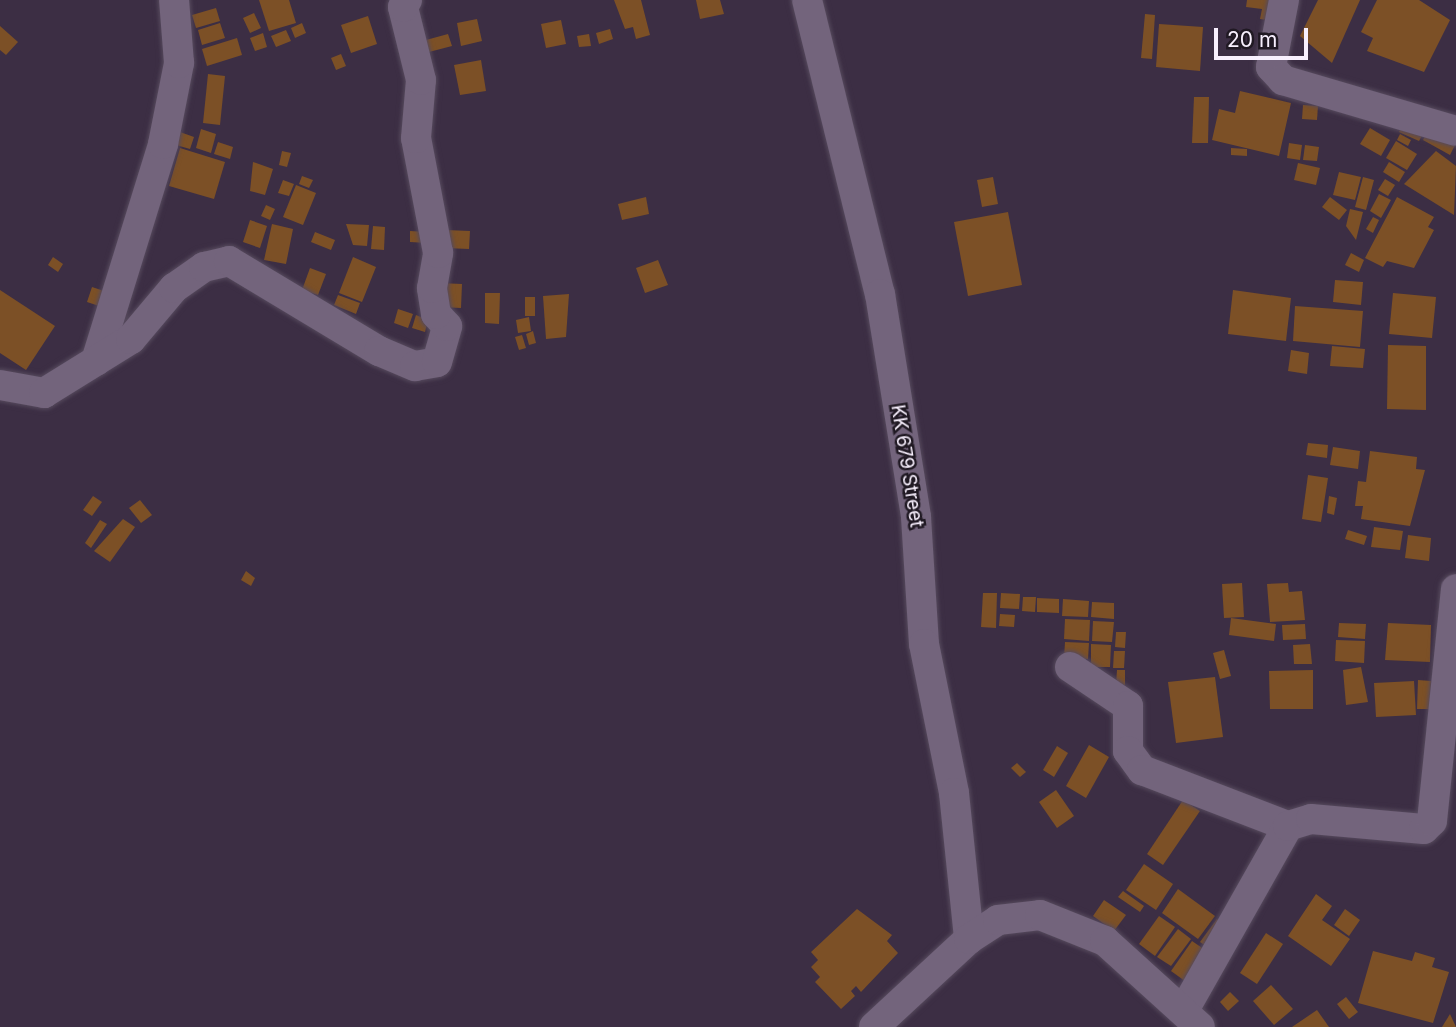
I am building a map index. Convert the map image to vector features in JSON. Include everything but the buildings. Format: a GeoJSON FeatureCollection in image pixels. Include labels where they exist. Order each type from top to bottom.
{"type":"FeatureCollection","features":[{"type":"Feature","properties":{"kind":"street"},"geometry":{"type":"LineString","coordinates":[[96,361],[163,144],[179,63],[174,0]]}},
{"type":"Feature","properties":{"kind":"street"},"geometry":{"type":"LineString","coordinates":[[0,385],[44,393],[131,339],[174,288],[204,267],[229,261],[379,351],[415,366],[437,362],[447,326],[436,314],[432,289],[438,253],[416,138],[421,80],[402,7],[407,0]]}},
{"type":"Feature","properties":{"kind":"street","name":"KK 679 Street"},"geometry":{"type":"LineString","coordinates":[[807,0],[880,294],[916,517],[924,644],[954,793],[970,939]]}},
{"type":"Feature","properties":{"kind":"street"},"geometry":{"type":"LineString","coordinates":[[1284,0],[1271,67],[1283,80],[1456,131]]}},
{"type":"Feature","properties":{"kind":"street"},"geometry":{"type":"LineString","coordinates":[[1070,667],[1128,706],[1128,751],[1142,770],[1288,826],[1311,819],[1424,829],[1432,821],[1456,589]]}},
{"type":"Feature","properties":{"kind":"street"},"geometry":{"type":"LineString","coordinates":[[874,1027],[970,939],[998,920],[1040,915],[1105,941],[1192,1019],[1288,826]]}}]}
